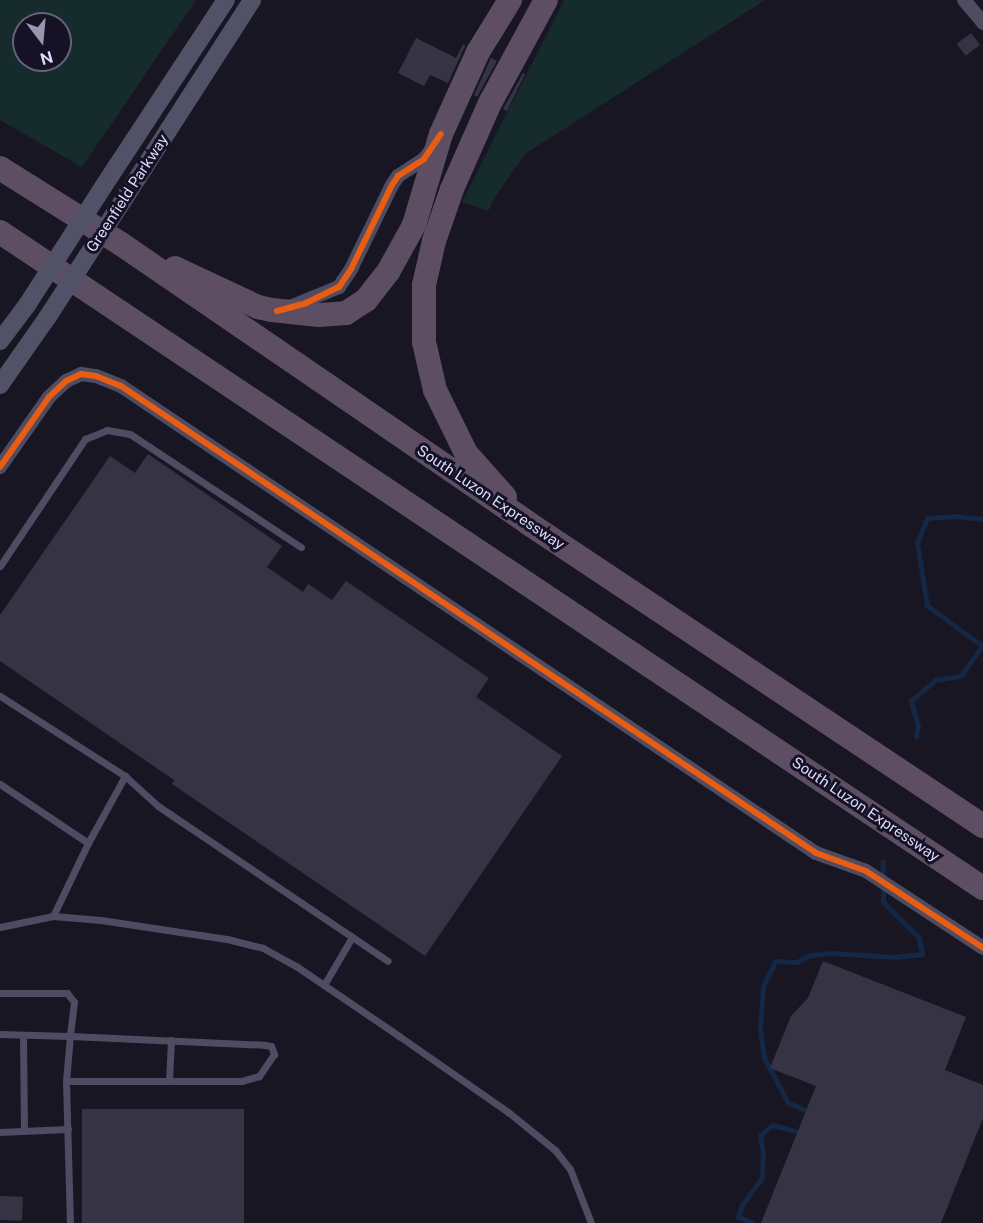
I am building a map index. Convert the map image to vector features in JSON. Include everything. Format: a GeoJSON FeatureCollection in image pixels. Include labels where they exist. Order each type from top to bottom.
{"type":"FeatureCollection","features":[{"type":"Feature","properties":{"kind":"highway"},"geometry":{"type":"LineString","coordinates":[[121,244],[258,308],[319,315],[346,313],[366,300],[388,272],[414,225],[441,134],[478,52],[510,0]]}},
{"type":"Feature","properties":{"kind":"highway"},"geometry":{"type":"LineString","coordinates":[[528,523],[466,453],[453,430],[430,374],[424,342],[423,307],[429,263],[452,189],[490,103],[546,0]]}},
{"type":"Feature","properties":{"kind":"highway","name":"South Luzon Expressway"},"geometry":{"type":"LineString","coordinates":[[0,168],[121,244],[528,523],[983,826]]}},
{"type":"Feature","properties":{"kind":"highway","name":"South Luzon Expressway"},"geometry":{"type":"LineString","coordinates":[[0,232],[983,888]]}},
{"type":"Feature","properties":{"kind":"main road","name":"Greenfield Parkway"},"geometry":{"type":"LineString","coordinates":[[0,341],[27,305],[226,0]]}},
{"type":"Feature","properties":{"kind":"main road","name":"Greenfield Parkway"},"geometry":{"type":"LineString","coordinates":[[0,385],[47,318],[252,0]]}},
{"type":"Feature","properties":{"kind":"street"},"geometry":{"type":"LineString","coordinates":[[964,0],[983,23]]}},
{"type":"Feature","properties":{"kind":"street"},"geometry":{"type":"LineString","coordinates":[[278,311],[306,303],[339,287],[351,269],[398,176],[424,159],[441,134]]}},
{"type":"Feature","properties":{"kind":"street"},"geometry":{"type":"LineString","coordinates":[[0,467],[49,397],[66,381],[81,374],[96,376],[121,386],[816,853],[866,871],[983,948]]}},
{"type":"Feature","properties":{"kind":"lane"},"geometry":{"type":"LineString","coordinates":[[0,566],[85,439],[107,430],[130,434],[301,547]]}},
{"type":"Feature","properties":{"kind":"lane"},"geometry":{"type":"LineString","coordinates":[[0,696],[125,776],[158,806],[388,961]]}},
{"type":"Feature","properties":{"kind":"lane"},"geometry":{"type":"LineString","coordinates":[[53,916],[88,843],[125,776]]}},
{"type":"Feature","properties":{"kind":"lane"},"geometry":{"type":"LineString","coordinates":[[0,784],[88,843]]}},
{"type":"Feature","properties":{"kind":"lane"},"geometry":{"type":"LineString","coordinates":[[0,927],[53,916],[101,920],[227,939],[263,948],[324,985],[508,1112],[555,1150],[570,1169],[591,1223]]}},
{"type":"Feature","properties":{"kind":"lane"},"geometry":{"type":"LineString","coordinates":[[324,985],[352,936]]}},
{"type":"Feature","properties":{"kind":"lane"},"geometry":{"type":"LineString","coordinates":[[0,993],[67,993],[74,1002],[66,1081],[70,1223]]}},
{"type":"Feature","properties":{"kind":"lane"},"geometry":{"type":"LineString","coordinates":[[0,1034],[265,1044],[271,1046],[274,1054],[263,1072],[255,1079],[66,1081]]}},
{"type":"Feature","properties":{"kind":"lane"},"geometry":{"type":"LineString","coordinates":[[23,1036],[24,1130]]}},
{"type":"Feature","properties":{"kind":"lane"},"geometry":{"type":"LineString","coordinates":[[169,1081],[171,1040]]}},
{"type":"Feature","properties":{"kind":"lane"},"geometry":{"type":"LineString","coordinates":[[0,1132],[68,1129]]}},
{"type":"Feature","properties":{"kind":"green space"},"geometry":{"type":"Polygon","coordinates":[[[0,0],[196,0],[82,167],[0,120],[0,0]]]}},
{"type":"Feature","properties":{"kind":"green space"},"geometry":{"type":"Polygon","coordinates":[[[564,0],[765,0],[525,154],[488,211],[462,202],[564,0]]]}},
{"type":"Feature","properties":{"kind":"building"},"geometry":{"type":"Polygon","coordinates":[[[971,33],[980,45],[966,56],[957,44],[971,33]]]}},
{"type":"Feature","properties":{"kind":"building"},"geometry":{"type":"Polygon","coordinates":[[[416,38],[456,58],[463,44],[465,46],[448,83],[430,75],[424,86],[398,73],[416,38]]]}},
{"type":"Feature","properties":{"kind":"building"},"geometry":{"type":"Polygon","coordinates":[[[491,58],[497,61],[477,97],[474,95],[491,58]]]}},
{"type":"Feature","properties":{"kind":"building"},"geometry":{"type":"Polygon","coordinates":[[[523,73],[525,74],[507,111],[503,109],[523,73]]]}},
{"type":"Feature","properties":{"kind":"building"},"geometry":{"type":"Polygon","coordinates":[[[148,454],[282,546],[267,567],[303,592],[308,584],[332,600],[346,581],[489,678],[476,697],[562,756],[425,956],[172,784],[174,780],[0,661],[0,615],[110,456],[135,473],[148,454]]]}},
{"type":"Feature","properties":{"kind":"building"},"geometry":{"type":"Polygon","coordinates":[[[823,961],[966,1017],[945,1070],[983,1085],[983,1118],[941,1223],[761,1223],[816,1086],[770,1068],[791,1016],[808,998],[823,961]]]}},
{"type":"Feature","properties":{"kind":"building"},"geometry":{"type":"Polygon","coordinates":[[[82,1109],[244,1109],[244,1223],[82,1223],[82,1109]]]}},
{"type":"Feature","properties":{"kind":"building"},"geometry":{"type":"Polygon","coordinates":[[[0,1196],[23,1197],[22,1221],[0,1220],[0,1196]]]}},
{"type":"Feature","properties":{"kind":"waterway"},"geometry":{"type":"LineString","coordinates":[[916,737],[918,726],[911,701],[935,680],[961,676],[982,646],[927,606],[917,543],[927,518],[955,516],[983,519]]}},
{"type":"Feature","properties":{"kind":"waterway"},"geometry":{"type":"LineString","coordinates":[[882,877],[883,862]]}},
{"type":"Feature","properties":{"kind":"waterway"},"geometry":{"type":"LineString","coordinates":[[809,1112],[788,1103],[764,1058],[760,1028],[763,986],[776,961],[797,962],[810,955],[832,953],[894,957],[922,954],[919,938],[883,902],[883,886]]}},
{"type":"Feature","properties":{"kind":"waterway"},"geometry":{"type":"LineString","coordinates":[[752,1223],[738,1217],[742,1205],[762,1177],[763,1154],[760,1135],[773,1125],[802,1133]]}},
{"type":"Feature","properties":{"kind":"cycle path"},"geometry":{"type":"LineString","coordinates":[[277,311],[306,303],[339,287],[351,269],[392,185],[398,176],[424,159],[441,134]]}},
{"type":"Feature","properties":{"kind":"cycle path"},"geometry":{"type":"LineString","coordinates":[[0,467],[49,397],[66,381],[81,374],[96,376],[121,386],[816,853],[866,871],[983,948]]}}]}
